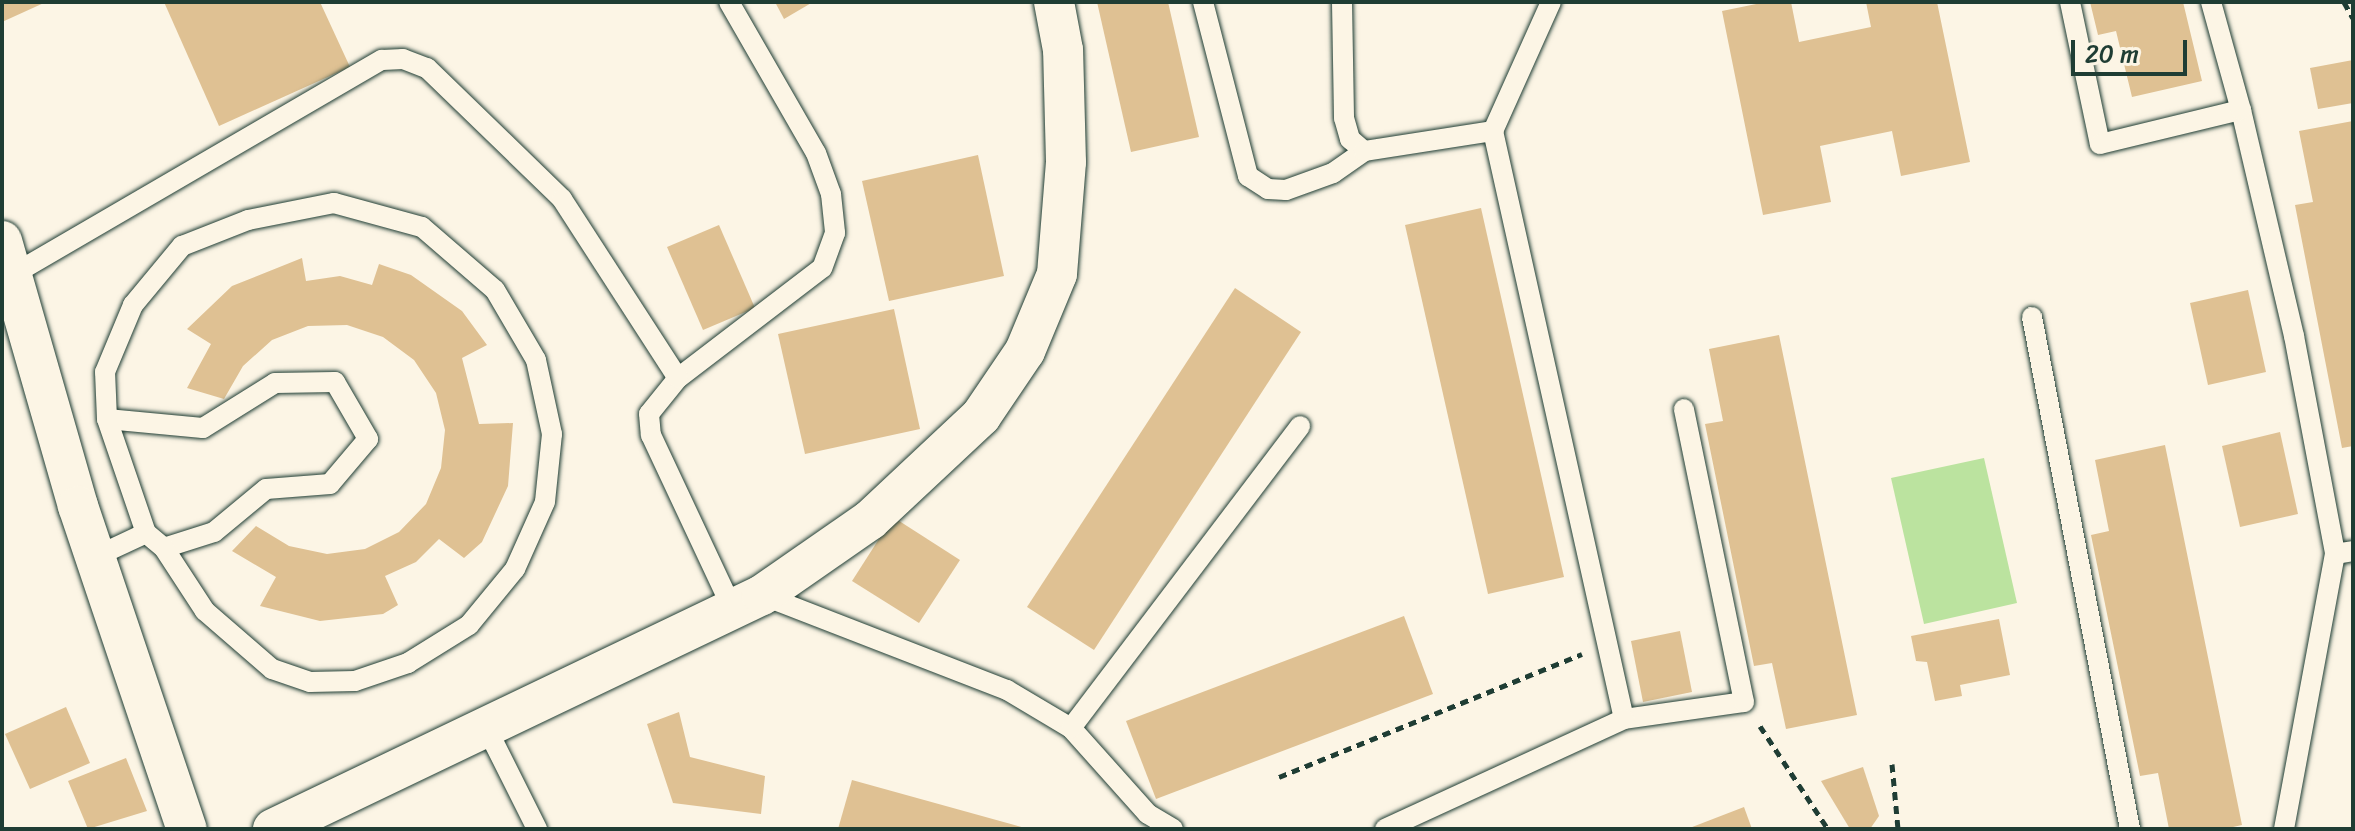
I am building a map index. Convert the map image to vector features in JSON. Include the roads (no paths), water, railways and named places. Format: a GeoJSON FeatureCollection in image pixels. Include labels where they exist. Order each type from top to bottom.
{"type":"FeatureCollection","features":[{"type":"Feature","properties":{"kind":"street"},"geometry":{"type":"LineString","coordinates":[[273,829],[748,602],[870,520],[981,416],[1025,351],[1057,274],[1066,162],[1063,50],[1054,2]]}},
{"type":"Feature","properties":{"kind":"street"},"geometry":{"type":"LineString","coordinates":[[7,258],[97,556],[187,829]]}},
{"type":"Feature","properties":{"kind":"lane"},"geometry":{"type":"LineString","coordinates":[[729,2],[816,153],[831,194],[835,233],[822,268],[678,378],[649,414],[651,435],[748,602],[1007,690],[1071,728],[1148,814],[1173,829]]}},
{"type":"Feature","properties":{"kind":"lane"},"geometry":{"type":"LineString","coordinates":[[1203,2],[1248,176],[1268,189],[1286,190],[1333,173],[1364,151],[1493,131]]}},
{"type":"Feature","properties":{"kind":"lane"},"geometry":{"type":"LineString","coordinates":[[1342,2],[1344,118],[1350,139],[1364,151]]}},
{"type":"Feature","properties":{"kind":"lane"},"geometry":{"type":"LineString","coordinates":[[1551,2],[1493,131],[1624,719]]}},
{"type":"Feature","properties":{"kind":"lane"},"geometry":{"type":"LineString","coordinates":[[2070,2],[2100,144],[2241,110]]}},
{"type":"Feature","properties":{"kind":"lane"},"geometry":{"type":"LineString","coordinates":[[2211,2],[2241,110],[2344,552],[2284,829]]}},
{"type":"Feature","properties":{"kind":"lane"},"geometry":{"type":"LineString","coordinates":[[7,258],[382,60],[403,59],[427,68],[562,199],[678,378]]}},
{"type":"Feature","properties":{"kind":"lane"},"geometry":{"type":"LineString","coordinates":[[334,203],[422,227],[495,290],[536,360],[552,434],[545,502],[515,569],[478,614],[408,663],[355,681],[310,682],[272,669],[205,611],[164,548],[146,533],[107,419],[105,372],[117,330],[182,246],[248,220],[334,203]]}},
{"type":"Feature","properties":{"kind":"lane"},"geometry":{"type":"LineString","coordinates":[[2032,317],[2130,829]]}},
{"type":"Feature","properties":{"kind":"lane"},"geometry":{"type":"LineString","coordinates":[[107,419],[203,428],[275,383],[335,382],[368,439],[330,484],[266,489],[214,532],[164,548]]}},
{"type":"Feature","properties":{"kind":"lane"},"geometry":{"type":"LineString","coordinates":[[1385,829],[1624,719],[1744,702],[1684,409]]}},
{"type":"Feature","properties":{"kind":"lane"},"geometry":{"type":"LineString","coordinates":[[1071,728],[1300,426]]}},
{"type":"Feature","properties":{"kind":"lane"},"geometry":{"type":"LineString","coordinates":[[97,556],[146,533]]}},
{"type":"Feature","properties":{"kind":"lane"},"geometry":{"type":"LineString","coordinates":[[486,727],[537,829]]}}]}
